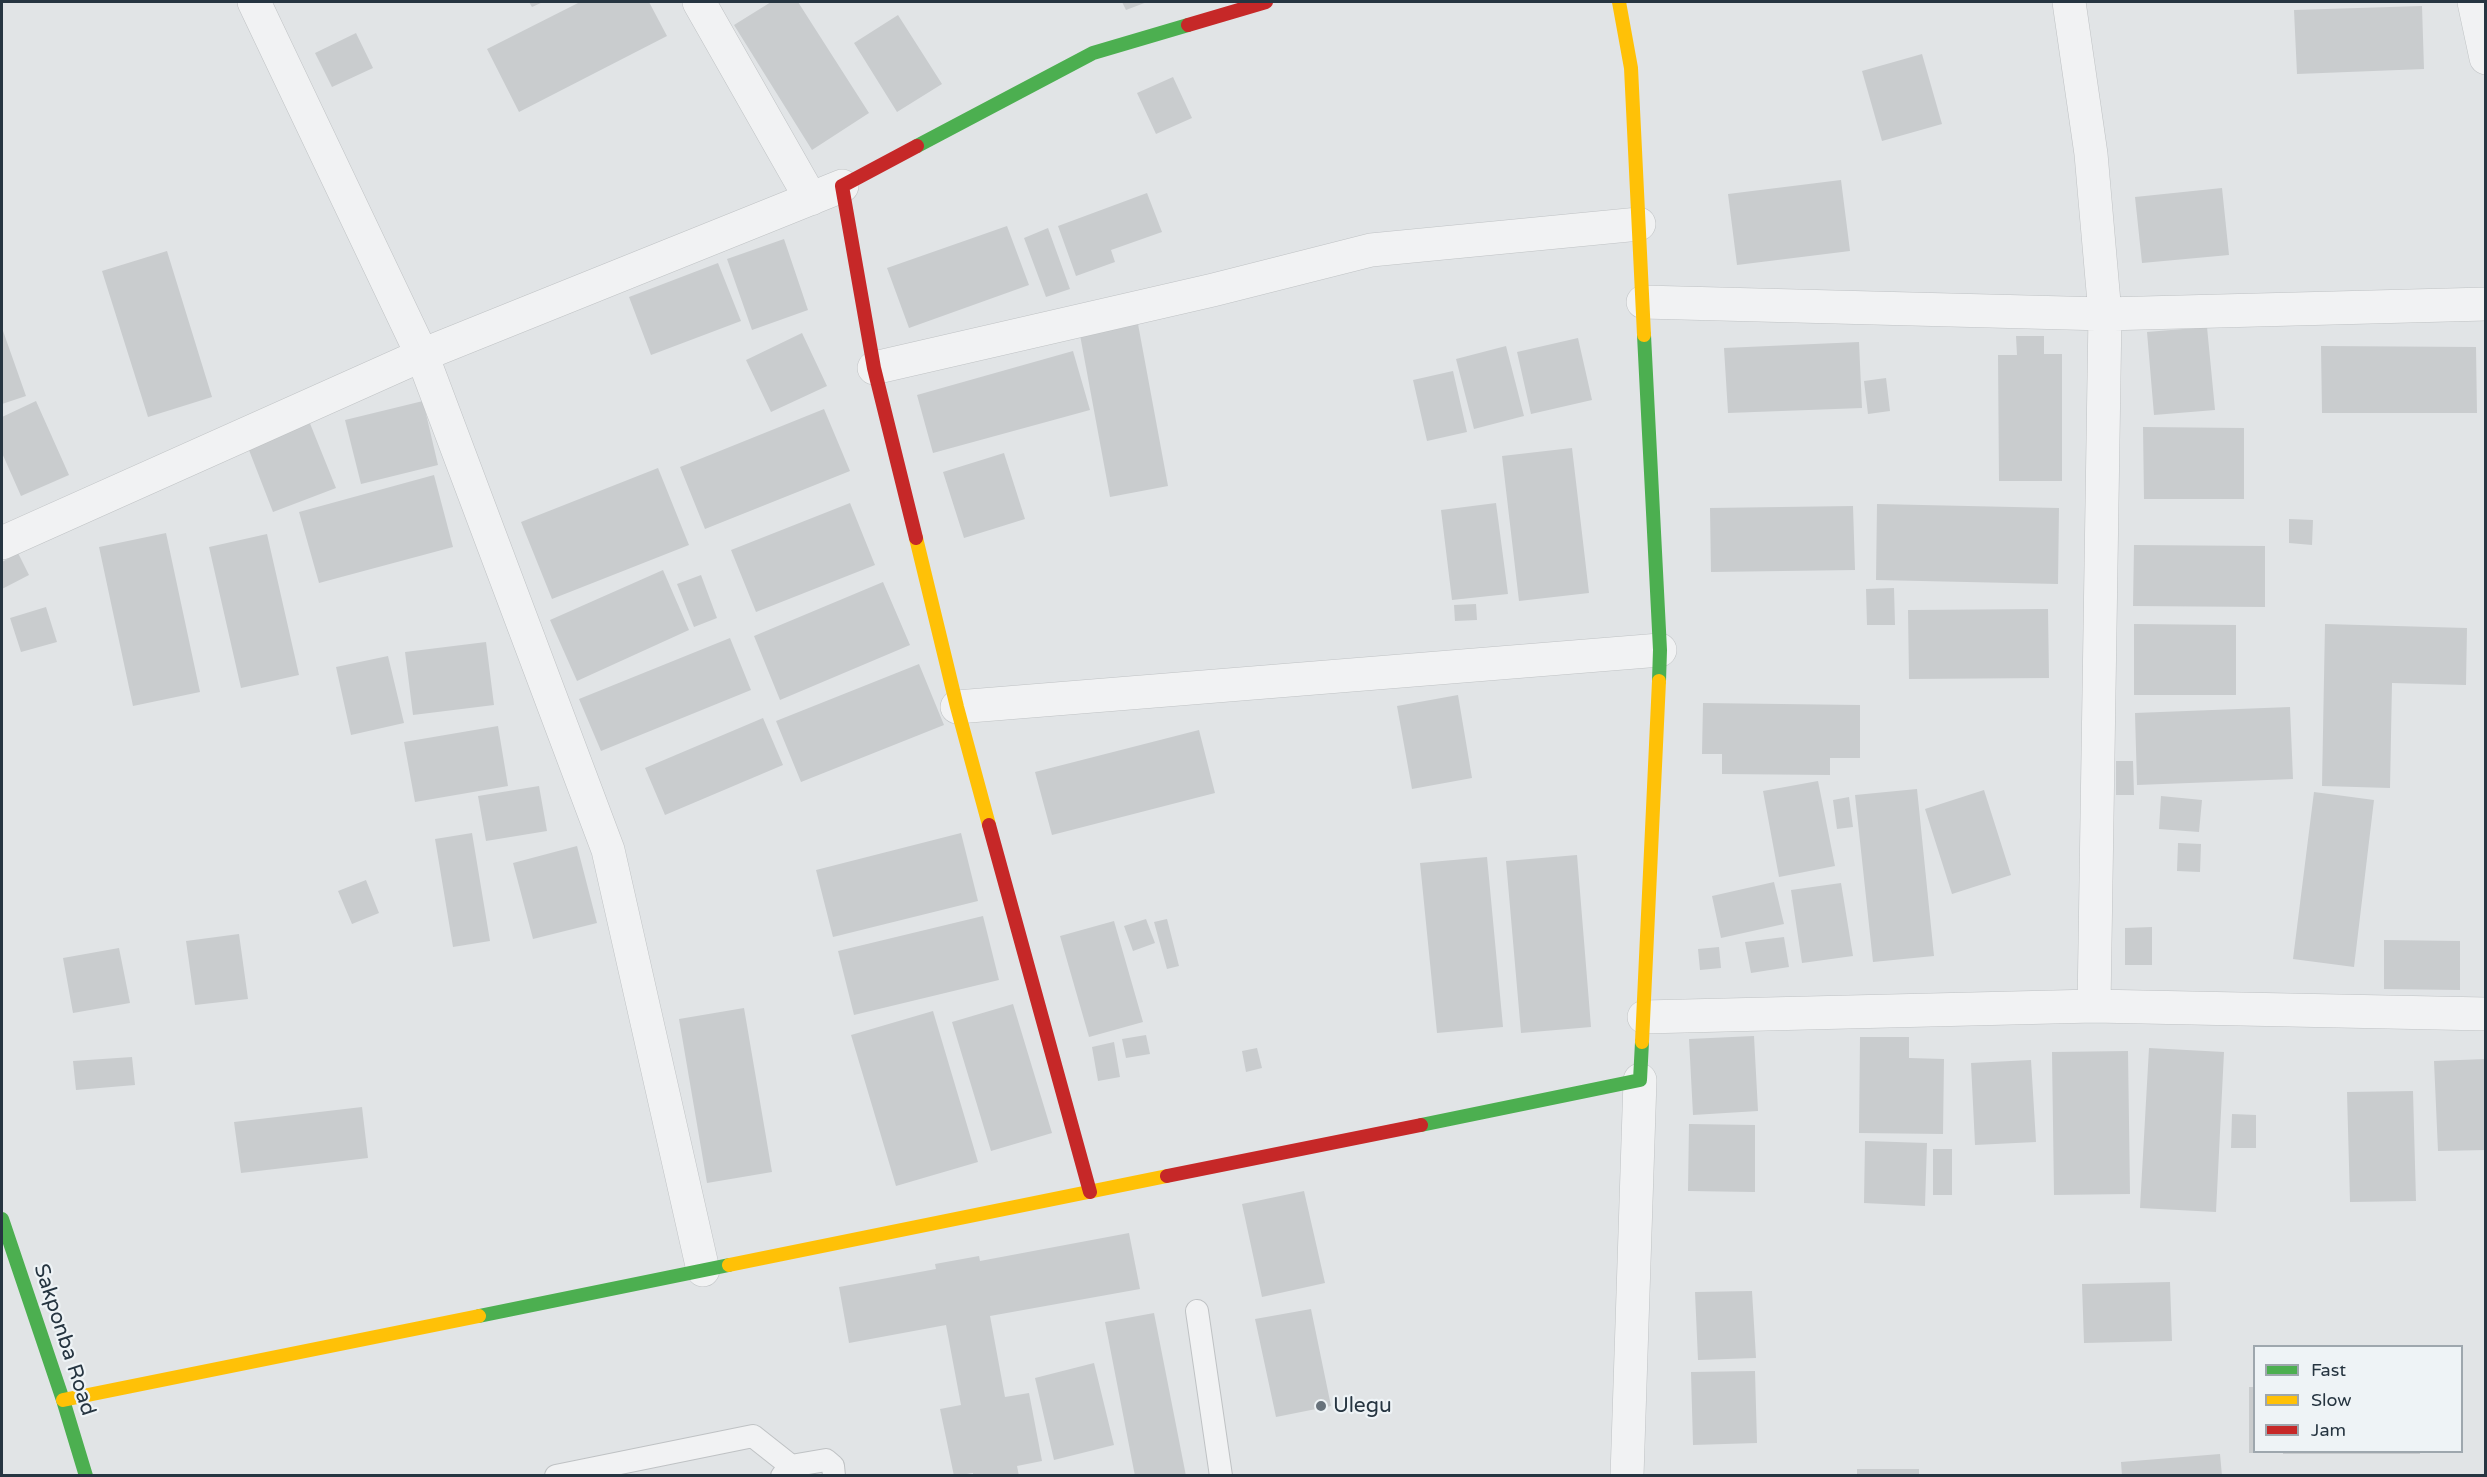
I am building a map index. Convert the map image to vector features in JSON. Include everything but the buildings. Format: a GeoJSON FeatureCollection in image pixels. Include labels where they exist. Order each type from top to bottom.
{"type":"FeatureCollection","features":[{"type":"Feature","properties":{"kind":"street"},"geometry":{"type":"LineString","coordinates":[[254,2],[422,355],[608,850],[703,1270]]}},
{"type":"Feature","properties":{"kind":"street"},"geometry":{"type":"LineString","coordinates":[[699,2],[811,199]]}},
{"type":"Feature","properties":{"kind":"street"},"geometry":{"type":"LineString","coordinates":[[2,543],[422,355],[842,186],[1093,53],[1266,2]]}},
{"type":"Feature","properties":{"kind":"street"},"geometry":{"type":"LineString","coordinates":[[1620,2],[1631,68],[1660,650],[1640,1080],[1627,1476]]}},
{"type":"Feature","properties":{"kind":"street"},"geometry":{"type":"LineString","coordinates":[[2069,2],[2091,154],[2105,314],[2094,1005]]}},
{"type":"Feature","properties":{"kind":"street"},"geometry":{"type":"LineString","coordinates":[[2474,2],[2486,58]]}},
{"type":"Feature","properties":{"kind":"street"},"geometry":{"type":"LineString","coordinates":[[842,186],[874,368],[957,707],[1090,1191]]}},
{"type":"Feature","properties":{"kind":"street"},"geometry":{"type":"LineString","coordinates":[[874,368],[1213,290],[1371,250],[1639,224]]}},
{"type":"Feature","properties":{"kind":"street"},"geometry":{"type":"LineString","coordinates":[[1643,302],[2105,314],[2486,304]]}},
{"type":"Feature","properties":{"kind":"street"},"geometry":{"type":"LineString","coordinates":[[957,707],[1660,650]]}},
{"type":"Feature","properties":{"kind":"street"},"geometry":{"type":"LineString","coordinates":[[1644,1017],[2094,1005],[2486,1014]]}},
{"type":"Feature","properties":{"kind":"street"},"geometry":{"type":"LineString","coordinates":[[63,1400],[1640,1080]]}},
{"type":"Feature","properties":{"kind":"street","name":"Sakponba Road"},"geometry":{"type":"LineString","coordinates":[[2,1219],[86,1476]]}},
{"type":"Feature","properties":{"kind":"lane"},"geometry":{"type":"LineString","coordinates":[[1197,1311],[1221,1476]]}},
{"type":"Feature","properties":{"kind":"lane"},"geometry":{"type":"LineString","coordinates":[[556,1476],[753,1436],[787,1471],[826,1460],[833,1466],[834,1476]]}},
{"type":"Feature","properties":{"kind":"traffic: fast"},"geometry":{"type":"LineString","coordinates":[[917,146],[1093,53],[1188,25]]}},
{"type":"Feature","properties":{"kind":"traffic: fast"},"geometry":{"type":"LineString","coordinates":[[1644,335],[1660,650],[1659,681]]}},
{"type":"Feature","properties":{"kind":"traffic: fast"},"geometry":{"type":"LineString","coordinates":[[1421,1125],[1640,1080],[1642,1042]]}},
{"type":"Feature","properties":{"kind":"traffic: fast"},"geometry":{"type":"LineString","coordinates":[[2,1219],[86,1476]]}},
{"type":"Feature","properties":{"kind":"traffic: fast"},"geometry":{"type":"LineString","coordinates":[[479,1316],[729,1265]]}},
{"type":"Feature","properties":{"kind":"traffic: slow"},"geometry":{"type":"LineString","coordinates":[[1619,2],[1631,68],[1644,335]]}},
{"type":"Feature","properties":{"kind":"traffic: slow"},"geometry":{"type":"LineString","coordinates":[[916,538],[957,707],[989,825]]}},
{"type":"Feature","properties":{"kind":"traffic: slow"},"geometry":{"type":"LineString","coordinates":[[1642,1042],[1659,681]]}},
{"type":"Feature","properties":{"kind":"traffic: slow"},"geometry":{"type":"LineString","coordinates":[[729,1265],[1167,1176]]}},
{"type":"Feature","properties":{"kind":"traffic: slow"},"geometry":{"type":"LineString","coordinates":[[63,1400],[479,1316]]}},
{"type":"Feature","properties":{"kind":"traffic: jam"},"geometry":{"type":"LineString","coordinates":[[1188,25],[1266,2]]}},
{"type":"Feature","properties":{"kind":"traffic: jam"},"geometry":{"type":"LineString","coordinates":[[916,538],[874,368],[842,186],[917,146]]}},
{"type":"Feature","properties":{"kind":"traffic: jam"},"geometry":{"type":"LineString","coordinates":[[989,825],[1090,1192]]}},
{"type":"Feature","properties":{"kind":"traffic: jam"},"geometry":{"type":"LineString","coordinates":[[1167,1176],[1421,1125]]}},
{"type":"Feature","properties":{"kind":"place","name":"Ulegu"},"geometry":{"type":"Point","coordinates":[1321,1406]}}]}
